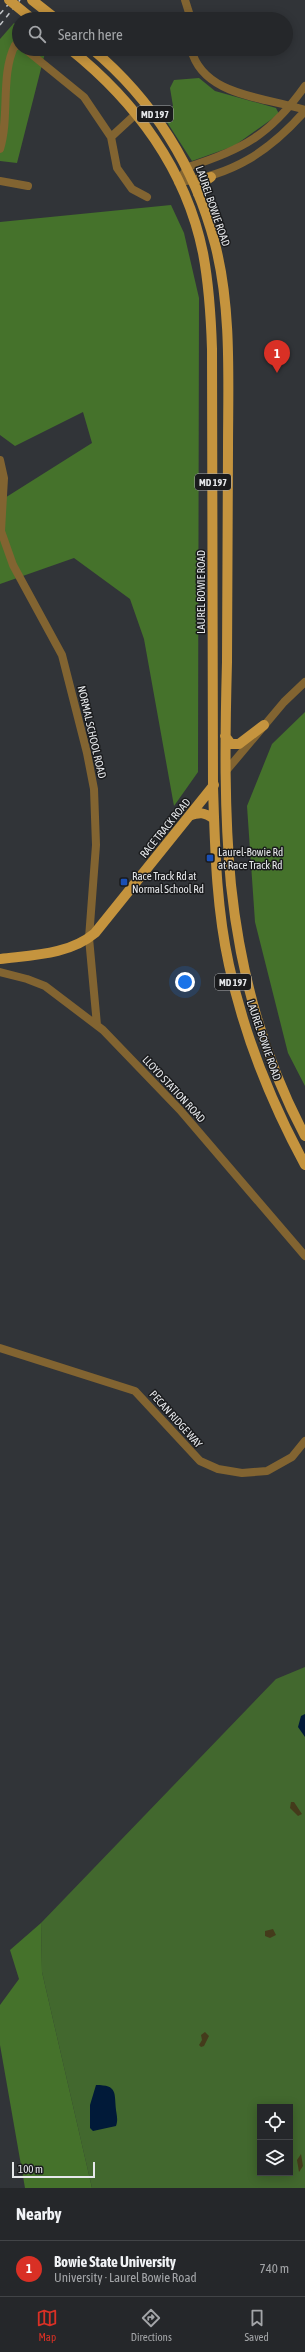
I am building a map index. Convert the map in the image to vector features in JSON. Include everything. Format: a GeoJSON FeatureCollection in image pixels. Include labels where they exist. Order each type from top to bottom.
{"type":"FeatureCollection","features":[{"type":"Feature","properties":{"kind":"main road"},"geometry":{"type":"LineString","coordinates":[[9,0],[24,12]]}},
{"type":"Feature","properties":{"kind":"main road"},"geometry":{"type":"LineString","coordinates":[[32,0],[47,12]]}},
{"type":"Feature","properties":{"kind":"main road","name":"LAUREL BOWIE ROAD"},"geometry":{"type":"LineString","coordinates":[[78,56],[110,84],[137,113],[162,150],[178,182],[202,251],[210,302],[213,400],[213,787],[221,920],[238,1001],[272,1098],[305,1165]]}},
{"type":"Feature","properties":{"kind":"main road","name":"LAUREL BOWIE ROAD"},"geometry":{"type":"LineString","coordinates":[[99,56],[146,102],[188,167],[215,244],[226,310],[228,456],[225,736],[231,882],[244,972],[268,1047],[305,1136]]}},
{"type":"Feature","properties":{"kind":"main road"},"geometry":{"type":"LineString","coordinates":[[198,194],[201,184],[211,176]]}},
{"type":"Feature","properties":{"kind":"main road"},"geometry":{"type":"LineString","coordinates":[[225,736],[231,744],[239,744],[264,725]]}},
{"type":"Feature","properties":{"kind":"main road","name":"RACE TRACK ROAD"},"geometry":{"type":"LineString","coordinates":[[0,959],[70,948],[89,938],[226,771]]}},
{"type":"Feature","properties":{"kind":"main road"},"geometry":{"type":"LineString","coordinates":[[189,816],[199,812],[206,813],[214,819]]}},
{"type":"Feature","properties":{"kind":"street"},"geometry":{"type":"LineString","coordinates":[[185,0],[189,12]]}},
{"type":"Feature","properties":{"kind":"street"},"geometry":{"type":"LineString","coordinates":[[0,149],[2,81],[8,56],[12,50]]}},
{"type":"Feature","properties":{"kind":"street"},"geometry":{"type":"LineString","coordinates":[[34,56],[79,92],[111,137],[117,168],[132,189],[147,197]]}},
{"type":"Feature","properties":{"kind":"street"},"geometry":{"type":"LineString","coordinates":[[178,182],[193,181],[244,164],[277,140],[305,111],[225,88],[215,83],[201,71],[194,56]]}},
{"type":"Feature","properties":{"kind":"street"},"geometry":{"type":"LineString","coordinates":[[178,182],[188,167],[240,148],[272,125],[291,106],[305,86]]}},
{"type":"Feature","properties":{"kind":"street"},"geometry":{"type":"LineString","coordinates":[[111,137],[137,113]]}},
{"type":"Feature","properties":{"kind":"street"},"geometry":{"type":"LineString","coordinates":[[0,181],[28,186]]}},
{"type":"Feature","properties":{"kind":"street","name":"NORMAL SCHOOL ROAD"},"geometry":{"type":"LineString","coordinates":[[0,460],[4,478],[1,531],[5,544],[22,582],[62,655],[88,758],[94,789],[96,845],[89,938],[96,1024]]}},
{"type":"Feature","properties":{"kind":"street","name":"RACE TRACK ROAD"},"geometry":{"type":"LineString","coordinates":[[226,771],[264,725],[305,682]]}},
{"type":"Feature","properties":{"kind":"street","name":"LLOYD STATION ROAD"},"geometry":{"type":"LineString","coordinates":[[0,972],[27,979],[45,986],[96,1024],[180,1110],[305,1256]]}},
{"type":"Feature","properties":{"kind":"street","name":"PECAN RIDGE WAY"},"geometry":{"type":"LineString","coordinates":[[0,1348],[135,1391],[200,1461],[218,1469],[242,1473],[267,1470],[292,1457],[305,1441]]}},
{"type":"Feature","properties":{"kind":"green space"},"geometry":{"type":"Polygon","coordinates":[[[12,25],[12,56],[44,56],[17,163],[0,161],[0,39],[12,25]]]}},
{"type":"Feature","properties":{"kind":"green space"},"geometry":{"type":"Polygon","coordinates":[[[199,78],[215,91],[276,108],[279,114],[234,146],[192,161],[165,119],[173,106],[170,88],[174,80],[199,78]]]}},
{"type":"Feature","properties":{"kind":"green space"},"geometry":{"type":"Polygon","coordinates":[[[171,205],[184,233],[199,298],[198,772],[174,806],[144,639],[130,599],[74,558],[0,584],[0,501],[92,443],[83,412],[15,446],[0,435],[0,222],[171,205]]]}},
{"type":"Feature","properties":{"kind":"green space"},"geometry":{"type":"Polygon","coordinates":[[[305,712],[305,1086],[288,1053],[255,922],[247,806],[272,744],[305,712]]]}},
{"type":"Feature","properties":{"kind":"green space"},"geometry":{"type":"Polygon","coordinates":[[[305,1667],[305,2188],[92,2188],[42,1972],[41,1923],[276,1679],[305,1667]]]}},
{"type":"Feature","properties":{"kind":"green space"},"geometry":{"type":"Polygon","coordinates":[[[41,1923],[42,1972],[92,2188],[25,2188],[0,2045],[0,2005],[19,1979],[10,1950],[41,1923]]]}},
{"type":"Feature","properties":{"kind":"sand"},"geometry":{"type":"Polygon","coordinates":[[[291,1802],[294,1802],[302,1814],[298,1816],[290,1808],[291,1802]]]}},
{"type":"Feature","properties":{"kind":"sand"},"geometry":{"type":"Polygon","coordinates":[[[273,1929],[276,1935],[270,1938],[265,1936],[265,1931],[273,1929]]]}},
{"type":"Feature","properties":{"kind":"sand"},"geometry":{"type":"Polygon","coordinates":[[[205,2032],[209,2036],[204,2046],[201,2047],[199,2045],[202,2040],[201,2035],[205,2032]]]}},
{"type":"Feature","properties":{"kind":"sand"},"geometry":{"type":"Polygon","coordinates":[[[301,2154],[303,2166],[299,2172],[297,2160],[301,2154]]]}},
{"type":"Feature","properties":{"kind":"water"},"geometry":{"type":"Polygon","coordinates":[[[305,1714],[305,1737],[298,1727],[301,1716],[305,1714]]]}},
{"type":"Feature","properties":{"kind":"water"},"geometry":{"type":"Polygon","coordinates":[[[96,2085],[103,2085],[114,2091],[117,2120],[116,2126],[93,2131],[90,2128],[90,2105],[96,2085]]]}},
{"type":"Feature","properties":{"kind":"railway"},"geometry":{"type":"LineString","coordinates":[[0,14],[12,0]]}},
{"type":"Feature","properties":{"kind":"railway"},"geometry":{"type":"LineString","coordinates":[[0,25],[20,0]]}},
{"type":"Feature","properties":{"kind":"place","name":"Bowie State University"},"geometry":{"type":"Point","coordinates":[277,373]}},
{"type":"Feature","properties":{"kind":"place","name":"Laurel-Bowie Rd at Race Track Rd"},"geometry":{"type":"Point","coordinates":[210,858]}},
{"type":"Feature","properties":{"kind":"place","name":"Race Track Rd at Normal School Rd"},"geometry":{"type":"Point","coordinates":[124,882]}}]}
